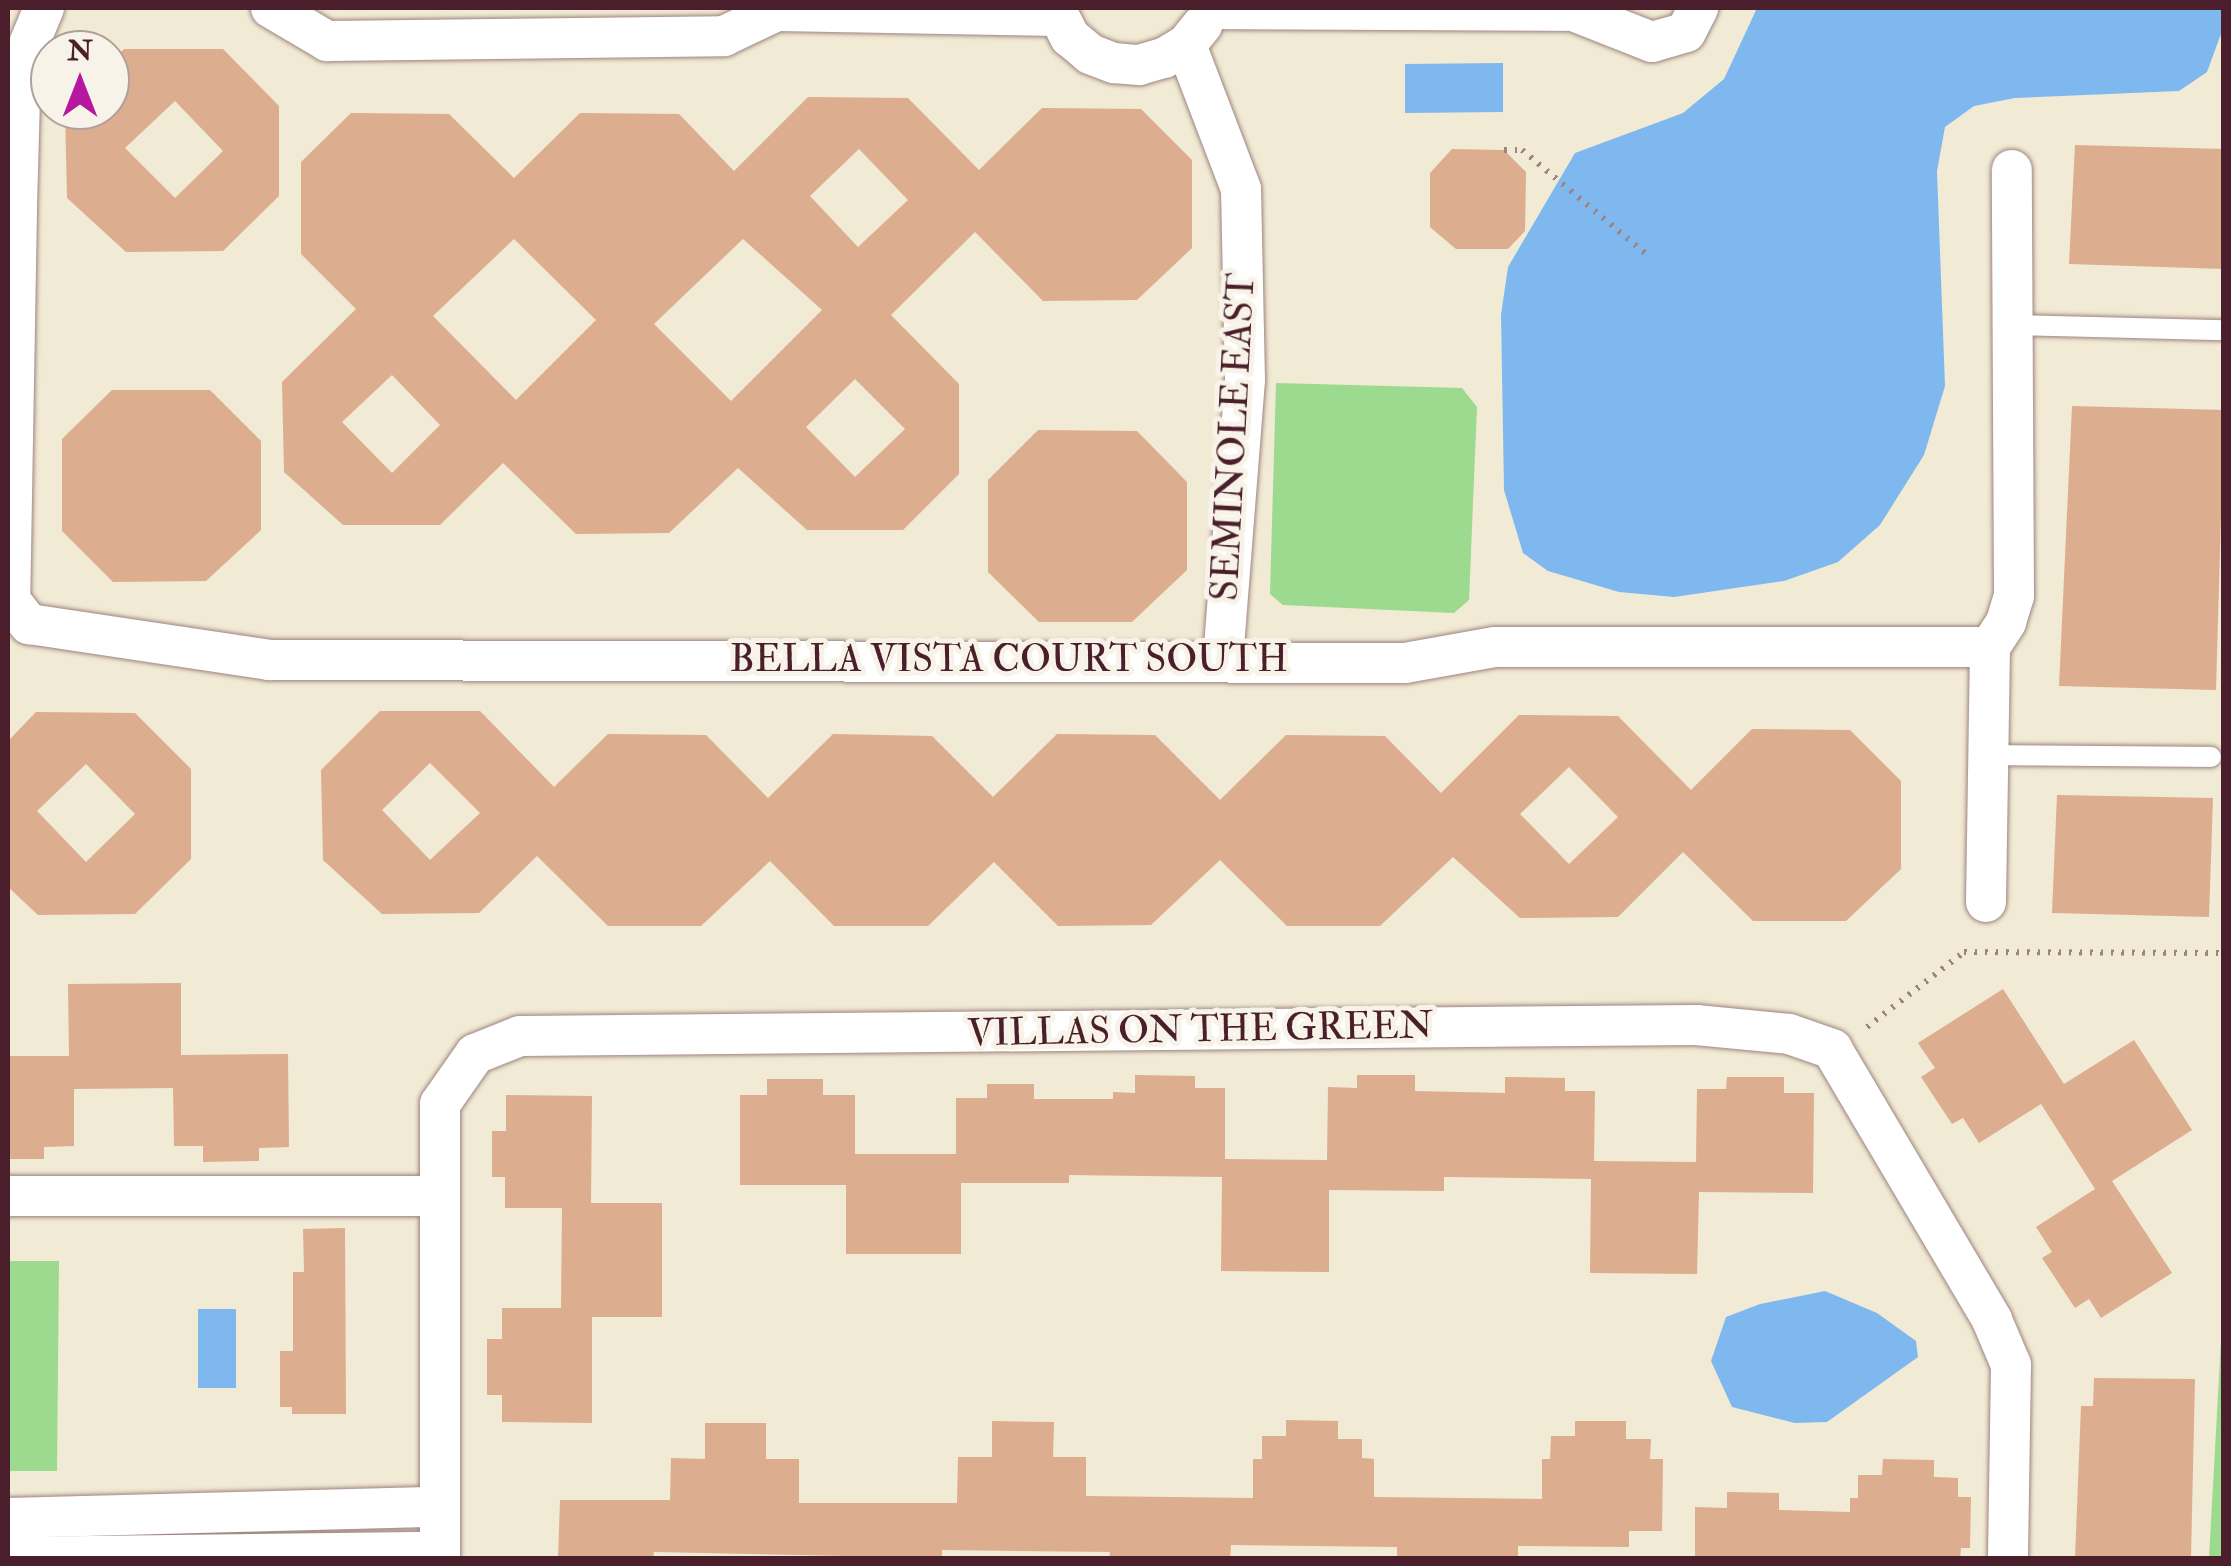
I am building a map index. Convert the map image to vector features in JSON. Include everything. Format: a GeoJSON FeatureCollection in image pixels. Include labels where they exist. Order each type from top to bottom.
{"type":"FeatureCollection","features":[{"type":"Feature","properties":{"kind":"street","name":"BELLA VISTA COURT SOUTH"},"geometry":{"type":"LineString","coordinates":[[44,8],[21,63],[17,210],[10,600],[28,624],[269,660],[1405,662],[1495,646],[1990,647]]}},
{"type":"Feature","properties":{"kind":"street"},"geometry":{"type":"LineString","coordinates":[[271,8],[328,41],[524,23],[724,36],[777,11],[1056,12],[1080,45],[1114,63],[1139,65],[1164,58],[1186,45],[1210,8],[1573,11],[1652,42],[1686,32],[1698,8]]}},
{"type":"Feature","properties":{"kind":"street","name":"SEMINOLE EAST"},"geometry":{"type":"LineString","coordinates":[[1186,45],[1241,188],[1244,380],[1223,659]]}},
{"type":"Feature","properties":{"kind":"street"},"geometry":{"type":"LineString","coordinates":[[1986,902],[1990,647],[2006,622],[2014,596],[2012,170]]}},
{"type":"Feature","properties":{"kind":"street","name":"VILLAS ON THE GREEN"},"geometry":{"type":"LineString","coordinates":[[8,1557],[438,1555],[440,1104],[475,1054],[520,1036],[1696,1025],[1789,1034],[1834,1052]]}},
{"type":"Feature","properties":{"kind":"street"},"geometry":{"type":"LineString","coordinates":[[1834,1052],[1992,1320],[2011,1365],[2008,1558]]}},
{"type":"Feature","properties":{"kind":"street"},"geometry":{"type":"LineString","coordinates":[[8,1196],[437,1196]]}},
{"type":"Feature","properties":{"kind":"street"},"geometry":{"type":"LineString","coordinates":[[8,1518],[436,1507]]}},
{"type":"Feature","properties":{"kind":"lane"},"geometry":{"type":"LineString","coordinates":[[2012,325],[2224,330]]}},
{"type":"Feature","properties":{"kind":"lane"},"geometry":{"type":"LineString","coordinates":[[1988,755],[2211,757]]}},
{"type":"Feature","properties":{"kind":"path"},"geometry":{"type":"LineString","coordinates":[[1504,150],[1522,150],[1646,254]]}},
{"type":"Feature","properties":{"kind":"path"},"geometry":{"type":"LineString","coordinates":[[1834,1052],[1964,952],[2224,954]]}},
{"type":"Feature","properties":{"kind":"green space"},"geometry":{"type":"Polygon","coordinates":[[[1276,383],[1462,388],[1477,407],[1469,600],[1454,613],[1283,605],[1270,594],[1276,383]]]}},
{"type":"Feature","properties":{"kind":"green space"},"geometry":{"type":"Polygon","coordinates":[[[8,1261],[59,1261],[57,1471],[8,1471],[8,1261]]]}},
{"type":"Feature","properties":{"kind":"green space"},"geometry":{"type":"Polygon","coordinates":[[[2223,1305],[2223,1558],[2209,1558],[2223,1305]]]}},
{"type":"Feature","properties":{"kind":"water"},"geometry":{"type":"Polygon","coordinates":[[[1757,8],[2223,8],[2224,26],[2207,72],[2179,91],[2015,98],[1974,106],[1945,127],[1937,171],[1945,386],[1924,455],[1880,525],[1838,562],[1784,581],[1674,597],[1619,592],[1548,571],[1523,553],[1504,490],[1501,315],[1508,267],[1575,153],[1683,113],[1724,79],[1757,8]]]}},
{"type":"Feature","properties":{"kind":"water"},"geometry":{"type":"Polygon","coordinates":[[[1503,63],[1503,112],[1405,113],[1405,64],[1503,63]]]}},
{"type":"Feature","properties":{"kind":"water"},"geometry":{"type":"Polygon","coordinates":[[[1825,1291],[1877,1313],[1916,1341],[1918,1357],[1827,1422],[1795,1423],[1732,1407],[1711,1361],[1726,1317],[1760,1304],[1825,1291]]]}},
{"type":"Feature","properties":{"kind":"water"},"geometry":{"type":"Polygon","coordinates":[[[198,1309],[236,1309],[236,1388],[198,1388],[198,1309]]]}},
{"type":"Feature","properties":{"kind":"building"},"geometry":{"type":"Polygon","coordinates":[[[130,49],[223,49],[279,106],[279,196],[223,251],[126,252],[67,198],[65,130],[130,130],[130,49]],[[175,101],[125,148],[175,198],[223,151],[175,101]]]}},
{"type":"Feature","properties":{"kind":"building"},"geometry":{"type":"Polygon","coordinates":[[[808,97],[908,98],[979,170],[1042,108],[1141,109],[1192,160],[1192,248],[1137,300],[1043,301],[975,232],[891,315],[959,384],[959,474],[903,530],[807,530],[738,468],[669,533],[576,534],[503,463],[440,525],[343,525],[284,472],[282,382],[356,309],[301,254],[301,162],[351,113],[449,114],[514,178],[580,113],[679,114],[734,171],[808,97]],[[859,149],[810,196],[858,247],[908,200],[859,149]],[[514,239],[433,316],[516,400],[596,320],[514,239]],[[743,239],[654,324],[731,401],[822,310],[743,239]],[[392,375],[342,422],[392,473],[440,425],[392,375]],[[855,379],[806,427],[855,477],[905,429],[855,379]]]}},
{"type":"Feature","properties":{"kind":"building"},"geometry":{"type":"Polygon","coordinates":[[[2075,145],[2224,149],[2224,269],[2069,264],[2075,145]]]}},
{"type":"Feature","properties":{"kind":"building"},"geometry":{"type":"Polygon","coordinates":[[[1452,149],[1504,150],[1526,172],[1525,231],[1508,249],[1456,249],[1430,227],[1430,173],[1452,149]]]}},
{"type":"Feature","properties":{"kind":"building"},"geometry":{"type":"Polygon","coordinates":[[[112,390],[210,390],[261,441],[261,530],[206,581],[113,582],[62,531],[62,439],[112,390]]]}},
{"type":"Feature","properties":{"kind":"building"},"geometry":{"type":"Polygon","coordinates":[[[2072,406],[2224,410],[2216,690],[2059,686],[2072,406]]]}},
{"type":"Feature","properties":{"kind":"building"},"geometry":{"type":"Polygon","coordinates":[[[1038,430],[1137,431],[1187,482],[1187,570],[1132,622],[1039,622],[988,572],[988,480],[1038,430]]]}},
{"type":"Feature","properties":{"kind":"building"},"geometry":{"type":"Polygon","coordinates":[[[380,711],[480,711],[554,787],[608,734],[706,735],[768,798],[833,734],[932,736],[993,797],[1057,734],[1155,735],[1220,800],[1286,735],[1385,736],[1441,793],[1519,715],[1618,716],[1691,790],[1752,729],[1850,730],[1901,781],[1901,869],[1846,921],[1753,921],[1683,852],[1618,917],[1520,918],[1453,857],[1380,926],[1287,926],[1220,860],[1151,925],[1058,926],[994,862],[928,926],[834,926],[770,861],[701,926],[608,926],[537,856],[479,913],[382,914],[323,860],[321,770],[380,711]],[[430,763],[382,810],[430,860],[480,813],[430,763]],[[1569,767],[1520,814],[1569,864],[1618,817],[1569,767]]]}},
{"type":"Feature","properties":{"kind":"building"},"geometry":{"type":"Polygon","coordinates":[[[36,712],[135,713],[191,769],[191,859],[135,914],[38,915],[8,887],[8,741],[36,712]],[[86,764],[37,811],[86,862],[135,814],[86,764]]]}},
{"type":"Feature","properties":{"kind":"building"},"geometry":{"type":"Polygon","coordinates":[[[2057,795],[2213,798],[2209,917],[2052,913],[2057,795]]]}},
{"type":"Feature","properties":{"kind":"building"},"geometry":{"type":"Polygon","coordinates":[[[181,983],[181,1055],[288,1054],[289,1147],[259,1148],[259,1161],[203,1162],[203,1146],[174,1146],[173,1088],[74,1089],[74,1146],[44,1147],[44,1159],[8,1159],[8,1056],[69,1056],[68,984],[181,983]]]}},
{"type":"Feature","properties":{"kind":"building"},"geometry":{"type":"Polygon","coordinates":[[[2003,989],[2064,1084],[2134,1040],[2192,1130],[2112,1181],[2172,1273],[2101,1318],[2089,1299],[2075,1308],[2042,1258],[2052,1252],[2036,1227],[2095,1189],[2041,1104],[1979,1143],[1963,1118],[1952,1124],[1921,1077],[1935,1068],[1918,1043],[2003,989]]]}},
{"type":"Feature","properties":{"kind":"building"},"geometry":{"type":"Polygon","coordinates":[[[1135,1075],[1195,1076],[1195,1088],[1225,1088],[1225,1159],[1327,1160],[1328,1087],[1357,1088],[1357,1075],[1415,1075],[1415,1091],[1505,1093],[1505,1077],[1565,1078],[1565,1091],[1595,1091],[1594,1161],[1696,1162],[1697,1089],[1726,1089],[1727,1077],[1784,1077],[1784,1093],[1814,1093],[1813,1193],[1699,1192],[1697,1274],[1590,1273],[1591,1179],[1444,1177],[1444,1191],[1329,1190],[1329,1272],[1221,1271],[1222,1177],[1069,1175],[1069,1183],[961,1183],[961,1254],[846,1254],[846,1185],[740,1185],[740,1095],[767,1095],[767,1079],[823,1079],[823,1095],[855,1095],[855,1154],[956,1154],[956,1098],[987,1098],[987,1084],[1034,1084],[1034,1099],[1113,1099],[1113,1092],[1135,1093],[1135,1075]]]}},
{"type":"Feature","properties":{"kind":"building"},"geometry":{"type":"Polygon","coordinates":[[[506,1095],[592,1096],[591,1203],[662,1203],[662,1317],[592,1317],[592,1423],[502,1422],[502,1395],[487,1395],[487,1339],[502,1339],[502,1308],[561,1308],[562,1208],[505,1208],[505,1177],[492,1177],[492,1131],[506,1131],[506,1095]]]}},
{"type":"Feature","properties":{"kind":"building"},"geometry":{"type":"Polygon","coordinates":[[[345,1228],[346,1414],[292,1414],[292,1407],[280,1407],[280,1351],[293,1351],[293,1272],[304,1272],[303,1229],[345,1228]]]}},
{"type":"Feature","properties":{"kind":"building"},"geometry":{"type":"Polygon","coordinates":[[[2094,1378],[2195,1379],[2191,1558],[2075,1558],[2081,1406],[2093,1406],[2094,1378]]]}},
{"type":"Feature","properties":{"kind":"building"},"geometry":{"type":"Polygon","coordinates":[[[1286,1420],[1338,1421],[1338,1439],[1362,1439],[1362,1458],[1374,1459],[1374,1497],[1542,1499],[1542,1459],[1550,1459],[1551,1436],[1575,1436],[1575,1421],[1626,1421],[1626,1439],[1651,1439],[1650,1459],[1663,1459],[1662,1531],[1629,1531],[1629,1547],[1518,1546],[1518,1558],[1397,1558],[1397,1547],[1231,1545],[1230,1558],[1109,1558],[1110,1552],[942,1550],[942,1558],[654,1552],[653,1558],[558,1558],[560,1500],[670,1500],[671,1458],[705,1459],[705,1423],[766,1423],[766,1459],[799,1459],[799,1503],[957,1503],[958,1457],[992,1457],[992,1421],[1054,1422],[1053,1457],[1086,1457],[1086,1496],[1253,1498],[1253,1459],[1262,1459],[1262,1436],[1286,1436],[1286,1420]]]}},
{"type":"Feature","properties":{"kind":"building"},"geometry":{"type":"Polygon","coordinates":[[[1883,1459],[1934,1460],[1934,1477],[1958,1478],[1958,1497],[1971,1497],[1970,1548],[1961,1548],[1960,1558],[1695,1558],[1695,1507],[1727,1508],[1727,1492],[1779,1493],[1779,1510],[1850,1512],[1850,1498],[1858,1498],[1858,1475],[1882,1475],[1883,1459]]]}}]}
